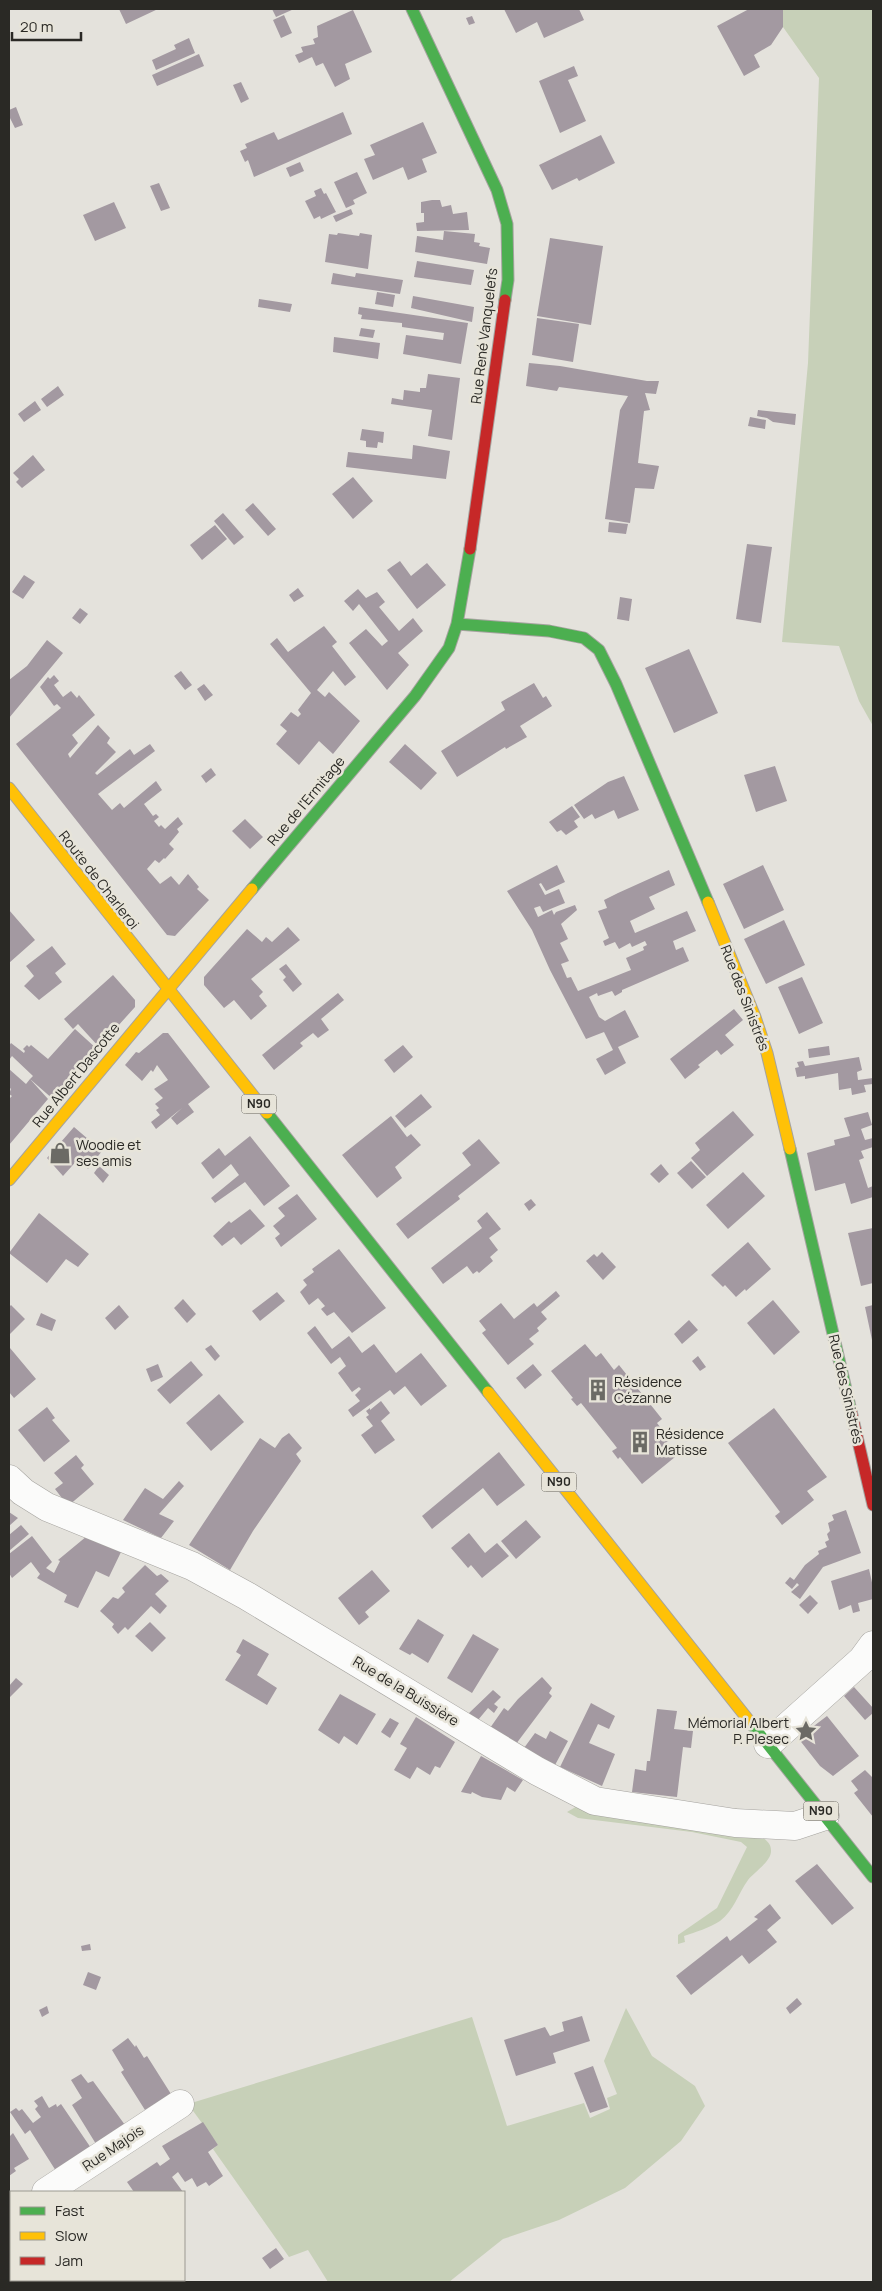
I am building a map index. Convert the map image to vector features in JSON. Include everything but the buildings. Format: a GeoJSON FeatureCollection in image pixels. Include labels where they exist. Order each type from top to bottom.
{"type":"FeatureCollection","features":[{"type":"Feature","properties":{"kind":"street","name":"Rue René Vanquelefs"},"geometry":{"type":"LineString","coordinates":[[412,9],[497,190],[507,224],[508,280],[467,574],[457,624]]}},
{"type":"Feature","properties":{"kind":"street","name":"Rue de l'Ermitage"},"geometry":{"type":"LineString","coordinates":[[167,989],[415,696],[449,648],[457,624]]}},
{"type":"Feature","properties":{"kind":"street","name":"Rue des Sinistrés"},"geometry":{"type":"LineString","coordinates":[[457,624],[549,631],[584,638],[599,650],[616,684],[698,876],[755,1018],[767,1054],[873,1505]]}},
{"type":"Feature","properties":{"kind":"street","name":"Route de Charleroi"},"geometry":{"type":"LineString","coordinates":[[9,788],[167,989]]}},
{"type":"Feature","properties":{"kind":"street","name":"Rue Albert Dascotte"},"geometry":{"type":"LineString","coordinates":[[9,1180],[167,989]]}},
{"type":"Feature","properties":{"kind":"street","name":"N90"},"geometry":{"type":"LineString","coordinates":[[167,989],[873,1877]]}},
{"type":"Feature","properties":{"kind":"street","name":"Rue de la Buissière"},"geometry":{"type":"LineString","coordinates":[[9,1479],[23,1492],[48,1506],[192,1566],[247,1596],[537,1771],[595,1801],[736,1822],[795,1826],[825,1816]]}},
{"type":"Feature","properties":{"kind":"street"},"geometry":{"type":"LineString","coordinates":[[768,1744],[862,1660],[873,1645]]}},
{"type":"Feature","properties":{"kind":"street","name":"Rue Majois"},"geometry":{"type":"LineString","coordinates":[[48,2191],[180,2104]]}},
{"type":"Feature","properties":{"kind":"green space"},"geometry":{"type":"Polygon","coordinates":[[[783,9],[873,9],[873,726],[859,701],[839,646],[782,642],[808,363],[819,78],[783,27],[783,9]]]}},
{"type":"Feature","properties":{"kind":"green space"},"geometry":{"type":"Polygon","coordinates":[[[579,1805],[760,1836],[769,1843],[771,1854],[766,1862],[748,1880],[725,1917],[711,1926],[684,1936],[685,1942],[678,1944],[678,1935],[717,1908],[747,1847],[741,1842],[692,1832],[578,1818],[567,1812],[579,1805]]]}},
{"type":"Feature","properties":{"kind":"green space"},"geometry":{"type":"Polygon","coordinates":[[[626,2008],[652,2056],[695,2086],[705,2106],[681,2141],[625,2188],[559,2220],[503,2239],[449,2282],[328,2282],[308,2250],[289,2257],[213,2149],[218,2145],[188,2104],[472,2017],[507,2126],[584,2103],[590,2118],[610,2109],[607,2098],[617,2094],[604,2061],[626,2008]]]}},
{"type":"Feature","properties":{"kind":"traffic: fast"},"geometry":{"type":"LineString","coordinates":[[412,9],[497,190],[507,224],[508,280],[505,300]]}},
{"type":"Feature","properties":{"kind":"traffic: fast"},"geometry":{"type":"LineString","coordinates":[[252,889],[415,696],[449,648],[457,624],[470,549]]}},
{"type":"Feature","properties":{"kind":"traffic: fast"},"geometry":{"type":"LineString","coordinates":[[457,624],[549,631],[584,638],[599,650],[616,684],[708,902]]}},
{"type":"Feature","properties":{"kind":"traffic: fast"},"geometry":{"type":"LineString","coordinates":[[267,1113],[488,1392]]}},
{"type":"Feature","properties":{"kind":"traffic: fast"},"geometry":{"type":"LineString","coordinates":[[790,1149],[851,1411]]}},
{"type":"Feature","properties":{"kind":"traffic: fast"},"geometry":{"type":"LineString","coordinates":[[750,1722],[873,1877]]}},
{"type":"Feature","properties":{"kind":"traffic: slow"},"geometry":{"type":"LineString","coordinates":[[9,788],[267,1113]]}},
{"type":"Feature","properties":{"kind":"traffic: slow"},"geometry":{"type":"LineString","coordinates":[[9,1180],[252,889]]}},
{"type":"Feature","properties":{"kind":"traffic: slow"},"geometry":{"type":"LineString","coordinates":[[708,902],[755,1017],[767,1053],[790,1149]]}},
{"type":"Feature","properties":{"kind":"traffic: slow"},"geometry":{"type":"LineString","coordinates":[[488,1392],[750,1722]]}},
{"type":"Feature","properties":{"kind":"traffic: jam"},"geometry":{"type":"LineString","coordinates":[[470,549],[505,300]]}},
{"type":"Feature","properties":{"kind":"traffic: jam"},"geometry":{"type":"LineString","coordinates":[[851,1411],[873,1505]]}},
{"type":"Feature","properties":{"kind":"place","name":"Woodie et ses amis"},"geometry":{"type":"Point","coordinates":[60,1153]}},
{"type":"Feature","properties":{"kind":"place","name":"Résidence Cézanne"},"geometry":{"type":"Point","coordinates":[598,1390]}},
{"type":"Feature","properties":{"kind":"place","name":"Résidence Matisse"},"geometry":{"type":"Point","coordinates":[640,1442]}},
{"type":"Feature","properties":{"kind":"place","name":"Mémorial Albert P. Plesec"},"geometry":{"type":"Point","coordinates":[806,1731]}}]}
